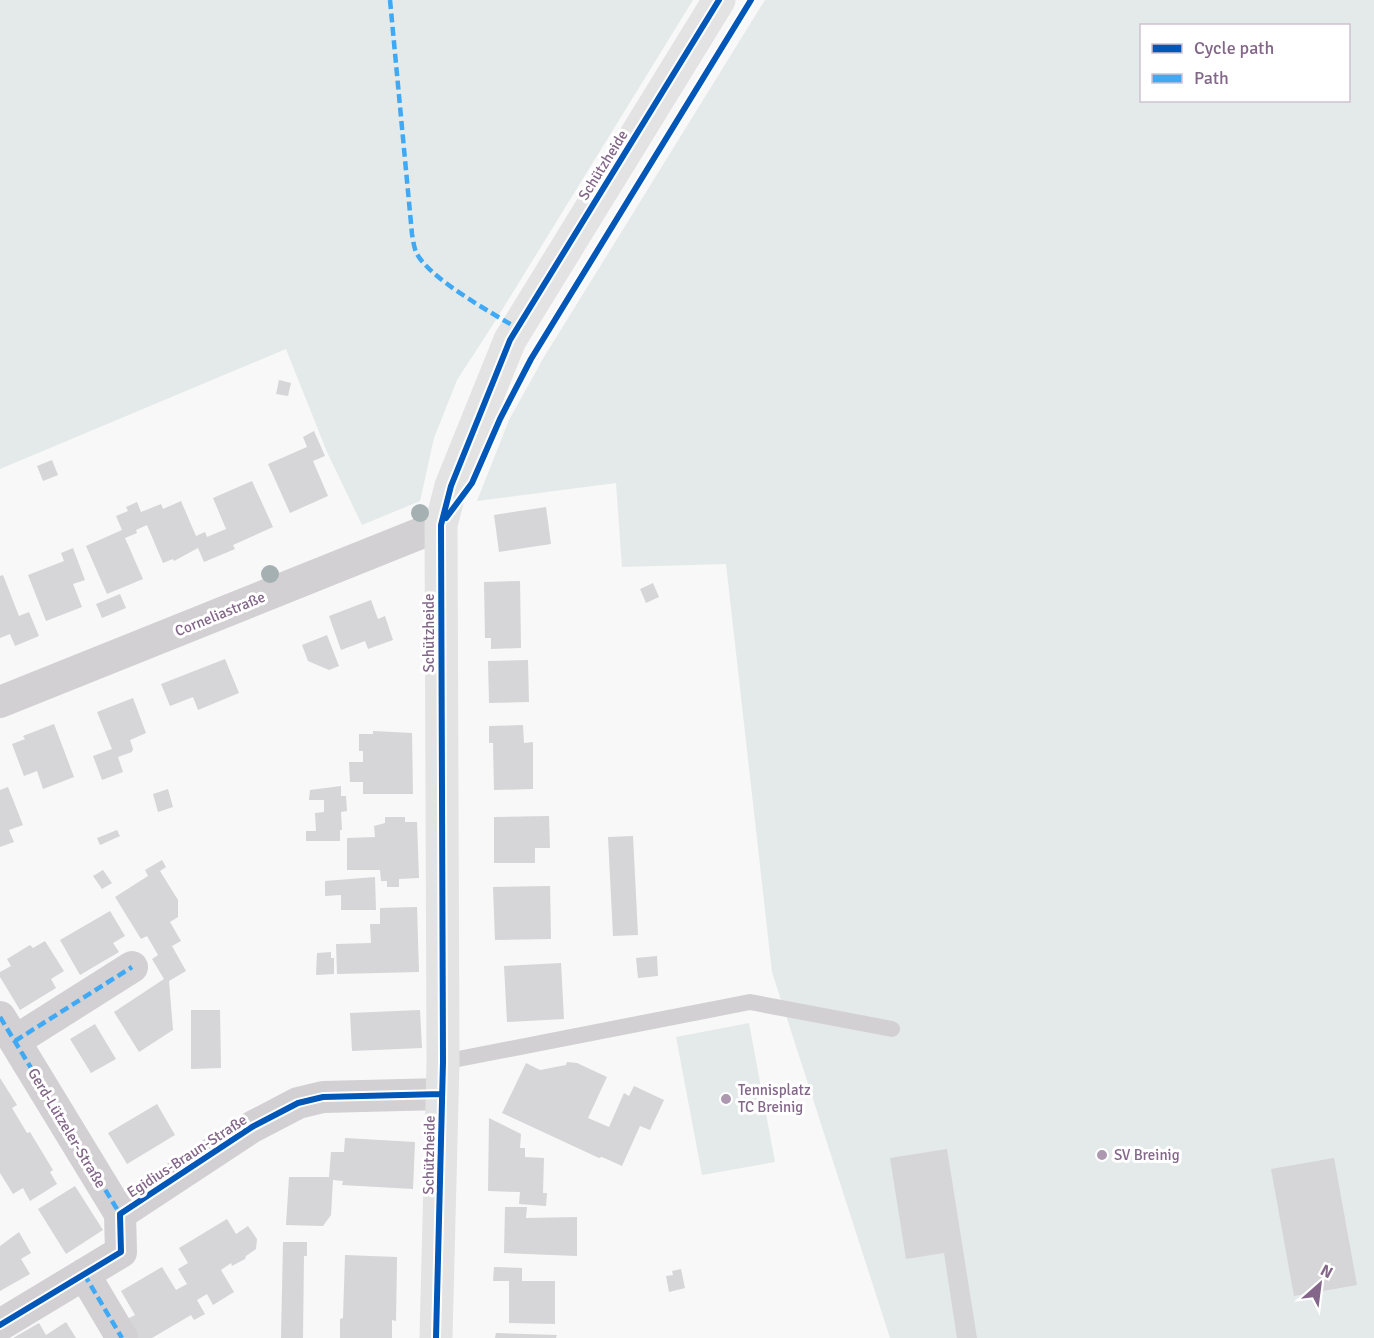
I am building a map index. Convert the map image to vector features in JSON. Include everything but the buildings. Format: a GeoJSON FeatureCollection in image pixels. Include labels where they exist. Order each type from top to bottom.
{"type":"FeatureCollection","features":[{"type":"Feature","properties":{"kind":"street","name":"Schützheide"},"geometry":{"type":"LineString","coordinates":[[436,1338],[443,1062],[441,525],[451,486],[510,340],[719,0]]}},
{"type":"Feature","properties":{"kind":"street","name":"Corneliastraße"},"geometry":{"type":"LineString","coordinates":[[0,702],[441,525]]}},
{"type":"Feature","properties":{"kind":"street","name":"Gerd-Lützeler-Straße"},"geometry":{"type":"LineString","coordinates":[[120,1214],[8,1029],[132,968]]}},
{"type":"Feature","properties":{"kind":"street","name":"Egidius-Braun-Straße"},"geometry":{"type":"LineString","coordinates":[[0,1325],[121,1252],[120,1214],[252,1128],[298,1103],[322,1097],[442,1094]]}},
{"type":"Feature","properties":{"kind":"street"},"geometry":{"type":"LineString","coordinates":[[84,1274],[122,1338]]}},
{"type":"Feature","properties":{"kind":"lane"},"geometry":{"type":"LineString","coordinates":[[443,1062],[750,1002],[892,1029]]}},
{"type":"Feature","properties":{"kind":"shaded area"},"geometry":{"type":"Polygon","coordinates":[[[0,0],[693,0],[457,380],[434,438],[420,501],[362,525],[327,452],[286,349],[0,469],[0,0]]]}},
{"type":"Feature","properties":{"kind":"shaded area"},"geometry":{"type":"Polygon","coordinates":[[[765,0],[1374,0],[1374,1338],[890,1338],[772,972],[726,564],[622,567],[616,483],[477,501],[509,420],[544,357],[765,0]]]}},
{"type":"Feature","properties":{"kind":"shaded area","name":"Tennisplatz TC Breinig"},"geometry":{"type":"Polygon","coordinates":[[[749,1023],[775,1162],[702,1175],[676,1037],[749,1023]]]}},
{"type":"Feature","properties":{"kind":"marked path"},"geometry":{"type":"LineString","coordinates":[[390,0],[412,234],[416,252],[433,273],[447,284],[517,328]]}},
{"type":"Feature","properties":{"kind":"marked path"},"geometry":{"type":"LineString","coordinates":[[15,1041],[132,967]]}},
{"type":"Feature","properties":{"kind":"marked path"},"geometry":{"type":"LineString","coordinates":[[0,1017],[120,1214]]}},
{"type":"Feature","properties":{"kind":"marked path"},"geometry":{"type":"LineString","coordinates":[[84,1274],[122,1338]]}},
{"type":"Feature","properties":{"kind":"cycle path"},"geometry":{"type":"LineString","coordinates":[[436,1338],[443,1062],[441,525],[451,486],[510,340],[719,0]]}},
{"type":"Feature","properties":{"kind":"cycle path"},"geometry":{"type":"LineString","coordinates":[[446,518],[472,483],[500,419],[531,359],[751,0]]}},
{"type":"Feature","properties":{"kind":"cycle path"},"geometry":{"type":"LineString","coordinates":[[0,1325],[121,1252],[120,1214],[252,1127],[298,1103],[323,1097],[442,1094]]}},
{"type":"Feature","properties":{"kind":"place","name":"Tennisplatz TC Breinig"},"geometry":{"type":"Point","coordinates":[726,1099]}},
{"type":"Feature","properties":{"kind":"place","name":"SV Breinig"},"geometry":{"type":"Point","coordinates":[1102,1155]}}]}
